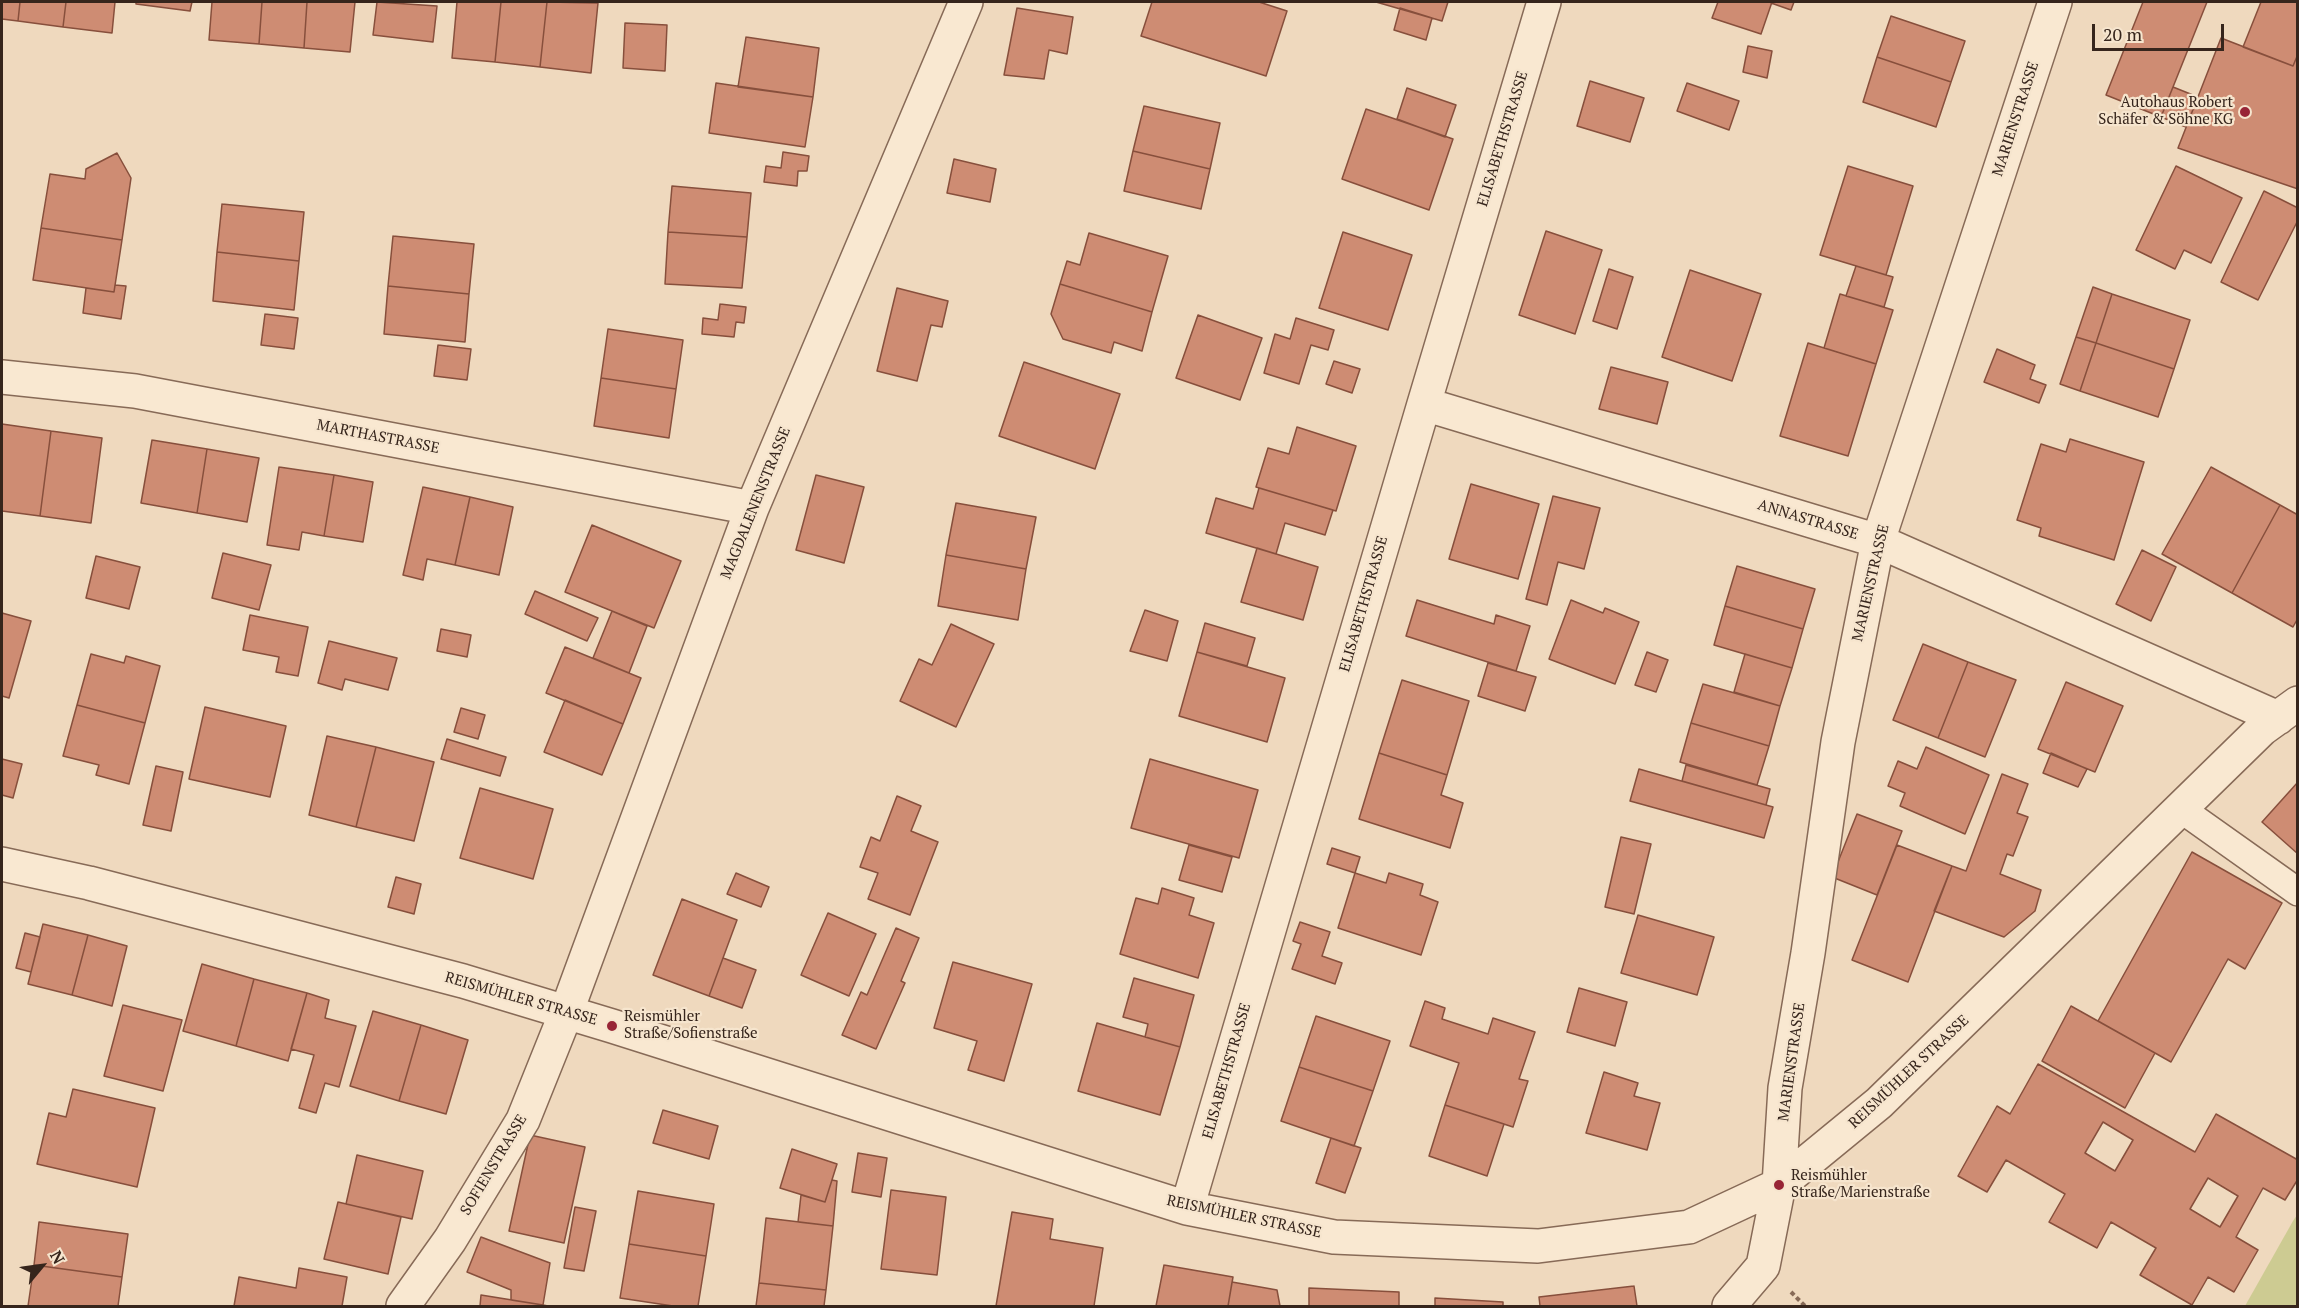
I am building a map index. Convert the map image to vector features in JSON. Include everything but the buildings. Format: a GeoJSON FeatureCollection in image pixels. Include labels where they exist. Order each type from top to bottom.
{"type":"FeatureCollection","features":[{"type":"Feature","properties":{"kind":"street","name":"MAGDALENENSTRASSE"},"geometry":{"type":"LineString","coordinates":[[566,1013],[752,508],[966,2]]}},
{"type":"Feature","properties":{"kind":"street","name":"ELISABETHSTRASSE"},"geometry":{"type":"LineString","coordinates":[[1187,1208],[1544,2]]}},
{"type":"Feature","properties":{"kind":"street","name":"MARIENSTRASSE"},"geometry":{"type":"LineString","coordinates":[[1729,1306],[1763,1266],[1779,1185],[1785,1088],[1809,953],[1838,742],[1878,541],[2055,2]]}},
{"type":"Feature","properties":{"kind":"street","name":"MARTHASTRASSE"},"geometry":{"type":"LineString","coordinates":[[2,376],[135,391],[752,508]]}},
{"type":"Feature","properties":{"kind":"street","name":"ANNASTRASSE"},"geometry":{"type":"LineString","coordinates":[[1424,404],[1878,541],[2288,710]]}},
{"type":"Feature","properties":{"kind":"street","name":"REISMÜHLER STRASSE"},"geometry":{"type":"LineString","coordinates":[[2,864],[90,884],[429,972],[1187,1208],[1335,1237],[1538,1245],[1689,1227],[1779,1185],[1879,1103],[2262,729],[2288,710]]}},
{"type":"Feature","properties":{"kind":"street","name":"SOFIENSTRASSE"},"geometry":{"type":"LineString","coordinates":[[403,1306],[450,1240],[523,1120],[566,1013]]}},
{"type":"Feature","properties":{"kind":"lane"},"geometry":{"type":"LineString","coordinates":[[2181,808],[2298,892]]}},
{"type":"Feature","properties":{"kind":"shaded area"},"geometry":{"type":"Polygon","coordinates":[[[2297,1215],[2297,1306],[2245,1306],[2293,1221],[2297,1215]]]}},
{"type":"Feature","properties":{"kind":"place","name":"Autohaus Robert Schäfer & Söhne KG"},"geometry":{"type":"Point","coordinates":[2245,112]}},
{"type":"Feature","properties":{"kind":"place","name":"Reismühler Straße/Sofienstraße"},"geometry":{"type":"Point","coordinates":[612,1026]}},
{"type":"Feature","properties":{"kind":"place","name":"Reismühler Straße/Marienstraße"},"geometry":{"type":"Point","coordinates":[1779,1185]}}]}
